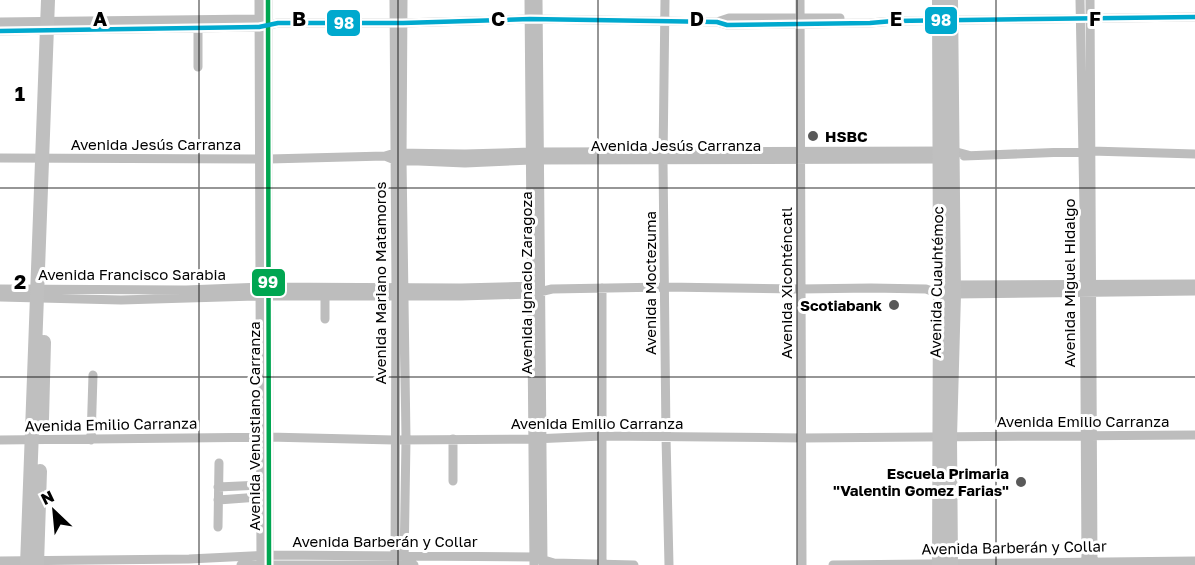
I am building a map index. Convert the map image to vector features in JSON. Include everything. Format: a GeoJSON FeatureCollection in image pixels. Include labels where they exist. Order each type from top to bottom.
{"type":"FeatureCollection","features":[{"type":"Feature","properties":{"kind":"main road"},"geometry":{"type":"LineString","coordinates":[[48,0],[52,25]]}},
{"type":"Feature","properties":{"kind":"main road"},"geometry":{"type":"LineString","coordinates":[[32,563],[48,88],[56,0]]}},
{"type":"Feature","properties":{"kind":"main road","name":"Avenida Cuauhtémoc"},"geometry":{"type":"LineString","coordinates":[[939,0],[946,21],[953,155],[947,290],[945,564]]}},
{"type":"Feature","properties":{"kind":"main road","name":"Avenida Cuauhtémoc"},"geometry":{"type":"LineString","coordinates":[[947,290],[939,155],[946,21],[951,0]]}},
{"type":"Feature","properties":{"kind":"street","name":"Avenida Venustiano Carranza"},"geometry":{"type":"LineString","coordinates":[[259,0],[264,23]]}},
{"type":"Feature","properties":{"kind":"street","name":"Avenida Venustiano Carranza"},"geometry":{"type":"LineString","coordinates":[[265,221],[258,158],[263,92],[264,23],[268,0]]}},
{"type":"Feature","properties":{"kind":"street","name":"Avenida Mariano Matamoros"},"geometry":{"type":"LineString","coordinates":[[394,0],[398,23],[400,292],[405,367],[406,439],[400,496],[399,561]]}},
{"type":"Feature","properties":{"kind":"street","name":"Avenida Mariano Matamoros"},"geometry":{"type":"LineString","coordinates":[[398,23],[403,0]]}},
{"type":"Feature","properties":{"kind":"street","name":"Avenida Ignacio Zaragoza"},"geometry":{"type":"LineString","coordinates":[[530,0],[533,19],[535,89],[538,496],[543,562]]}},
{"type":"Feature","properties":{"kind":"street","name":"Avenida Ignacio Zaragoza"},"geometry":{"type":"LineString","coordinates":[[533,19],[538,0]]}},
{"type":"Feature","properties":{"kind":"street","name":"Avenida Moctezuma"},"geometry":{"type":"LineString","coordinates":[[665,0],[663,156],[669,565]]}},
{"type":"Feature","properties":{"kind":"street","name":"Avenida Xicohténcatl"},"geometry":{"type":"LineString","coordinates":[[800,0],[802,565]]}},
{"type":"Feature","properties":{"kind":"street","name":"Avenida Miguel Hidalgo"},"geometry":{"type":"LineString","coordinates":[[1080,0],[1086,19]]}},
{"type":"Feature","properties":{"kind":"street","name":"Avenida Miguel Hidalgo"},"geometry":{"type":"LineString","coordinates":[[1090,0],[1086,19],[1090,563]]}},
{"type":"Feature","properties":{"kind":"street"},"geometry":{"type":"LineString","coordinates":[[0,22],[52,25],[138,25],[398,23],[533,19],[717,22],[727,25],[801,21],[870,24],[893,21],[1195,17]]}},
{"type":"Feature","properties":{"kind":"street"},"geometry":{"type":"LineString","coordinates":[[198,23],[198,67]]}},
{"type":"Feature","properties":{"kind":"street"},"geometry":{"type":"LineString","coordinates":[[0,31],[52,25]]}},
{"type":"Feature","properties":{"kind":"street","name":"Avenida Venustiano Carranza"},"geometry":{"type":"LineString","coordinates":[[263,92],[269,159],[265,221],[266,370],[261,485],[265,561]]}},
{"type":"Feature","properties":{"kind":"street","name":"Avenida Jesús Carranza"},"geometry":{"type":"LineString","coordinates":[[0,158],[801,157],[1087,151],[1195,154]]}},
{"type":"Feature","properties":{"kind":"street","name":"Avenida Francisco Sarabia"},"geometry":{"type":"LineString","coordinates":[[1160,288],[1195,284]]}},
{"type":"Feature","properties":{"kind":"street","name":"Avenida Francisco Sarabia"},"geometry":{"type":"LineString","coordinates":[[0,289],[121,300],[186,293],[265,291],[461,292],[665,287],[926,290],[1160,288],[1195,291]]}},
{"type":"Feature","properties":{"kind":"street"},"geometry":{"type":"LineString","coordinates":[[602,288],[603,565]]}},
{"type":"Feature","properties":{"kind":"street"},"geometry":{"type":"LineString","coordinates":[[325,292],[325,319]]}},
{"type":"Feature","properties":{"kind":"street","name":"Avenida Mariano Matamoros"},"geometry":{"type":"LineString","coordinates":[[400,292],[395,367],[394,440],[400,496]]}},
{"type":"Feature","properties":{"kind":"street","name":"Avenida Francisco Sarabia"},"geometry":{"type":"LineString","coordinates":[[0,297],[41,294]]}},
{"type":"Feature","properties":{"kind":"street"},"geometry":{"type":"LineString","coordinates":[[395,367],[405,367]]}},
{"type":"Feature","properties":{"kind":"street"},"geometry":{"type":"LineString","coordinates":[[91,440],[93,375]]}},
{"type":"Feature","properties":{"kind":"street","name":"Avenida Emilio Carranza"},"geometry":{"type":"LineString","coordinates":[[0,440],[264,437],[394,440],[602,436],[802,438],[1195,435]]}},
{"type":"Feature","properties":{"kind":"street","name":"Avenida Venustiano Carranza"},"geometry":{"type":"LineString","coordinates":[[264,437],[265,561]]}},
{"type":"Feature","properties":{"kind":"street"},"geometry":{"type":"LineString","coordinates":[[453,439],[453,481]]}},
{"type":"Feature","properties":{"kind":"street"},"geometry":{"type":"LineString","coordinates":[[218,527],[219,463]]}},
{"type":"Feature","properties":{"kind":"street"},"geometry":{"type":"LineString","coordinates":[[218,487],[261,485]]}},
{"type":"Feature","properties":{"kind":"street"},"geometry":{"type":"LineString","coordinates":[[218,500],[261,497]]}},
{"type":"Feature","properties":{"kind":"street","name":"Avenida Barberán y Collar"},"geometry":{"type":"LineString","coordinates":[[0,561],[32,563],[465,561],[634,565]]}},
{"type":"Feature","properties":{"kind":"street","name":"Avenida Barberán y Collar"},"geometry":{"type":"LineString","coordinates":[[241,565],[265,561]]}},
{"type":"Feature","properties":{"kind":"street","name":"Avenida Barberán y Collar"},"geometry":{"type":"LineString","coordinates":[[399,561],[414,565]]}},
{"type":"Feature","properties":{"kind":"street","name":"Avenida Barberán y Collar"},"geometry":{"type":"LineString","coordinates":[[832,565],[1195,561]]}},
{"type":"Feature","properties":{"kind":"transit line","name":"99"},"geometry":{"type":"LineString","coordinates":[[268,0],[269,565]]}},
{"type":"Feature","properties":{"kind":"transit line","name":"98"},"geometry":{"type":"LineString","coordinates":[[0,31],[259,27],[278,23],[403,23],[530,19],[717,22],[727,25],[1195,17]]}},
{"type":"Feature","properties":{"kind":"place","name":"HSBC"},"geometry":{"type":"Point","coordinates":[813,136]}},
{"type":"Feature","properties":{"kind":"place","name":"Scotiabank"},"geometry":{"type":"Point","coordinates":[894,305]}},
{"type":"Feature","properties":{"kind":"place","name":"Escuela Primaria \"Valentin Gomez Farias\""},"geometry":{"type":"Point","coordinates":[1021,482]}}]}
